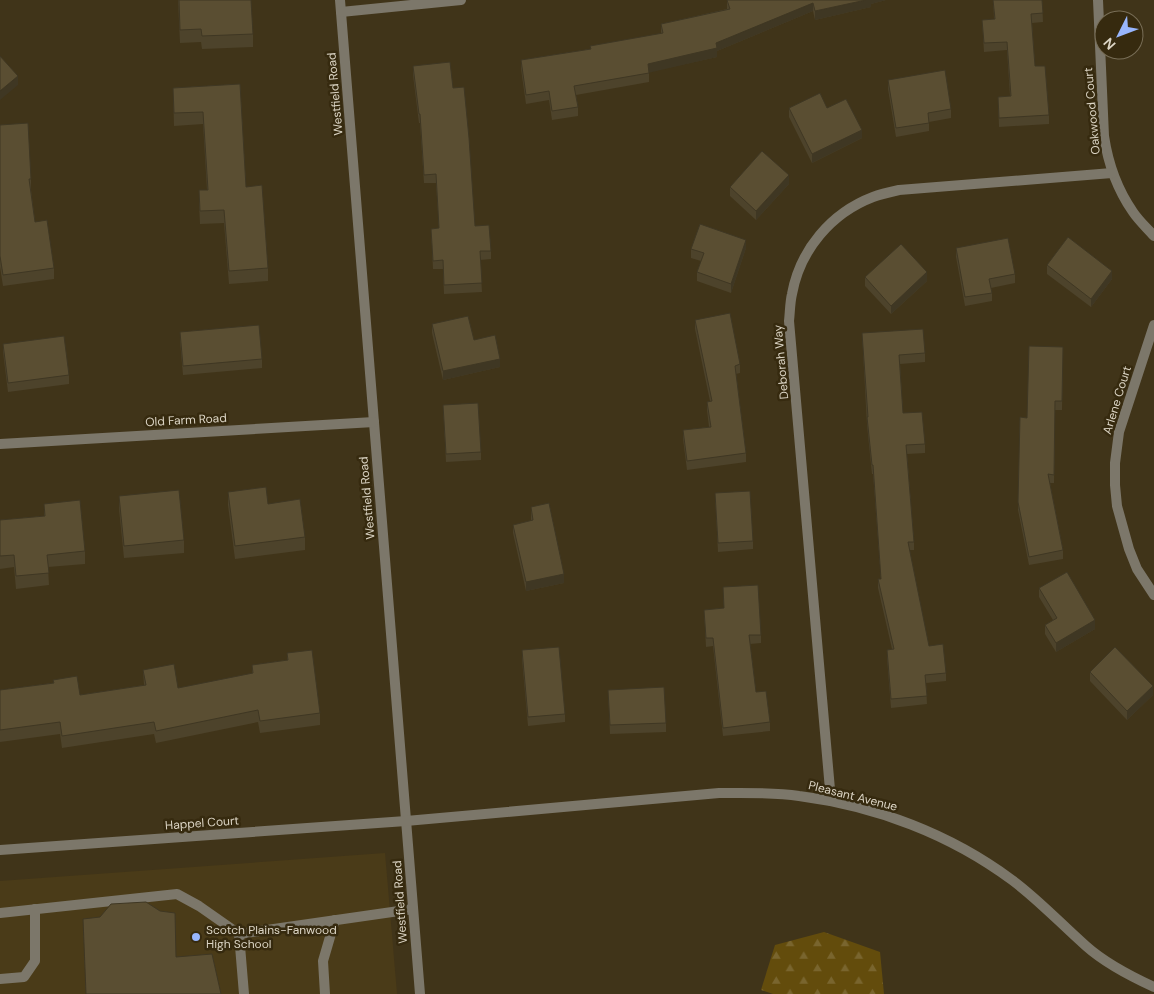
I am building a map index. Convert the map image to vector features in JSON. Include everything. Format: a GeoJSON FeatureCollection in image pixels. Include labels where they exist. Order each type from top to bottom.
{"type":"FeatureCollection","features":[{"type":"Feature","properties":{"kind":"street","name":"Westfield Road"},"geometry":{"type":"LineString","coordinates":[[340,0],[420,994]]}},
{"type":"Feature","properties":{"kind":"street"},"geometry":{"type":"LineString","coordinates":[[340,12],[461,0]]}},
{"type":"Feature","properties":{"kind":"street","name":"Oakwood Court"},"geometry":{"type":"LineString","coordinates":[[1098,0],[1106,153],[1112,174],[1133,213],[1154,236]]}},
{"type":"Feature","properties":{"kind":"street","name":"Deborah Way"},"geometry":{"type":"LineString","coordinates":[[831,801],[789,321],[791,294],[799,268],[811,245],[828,225],[849,208],[873,197],[899,190],[1112,174]]}},
{"type":"Feature","properties":{"kind":"street","name":"Arlene Court"},"geometry":{"type":"LineString","coordinates":[[1154,325],[1119,432],[1115,463],[1115,485],[1117,506],[1128,549],[1137,569],[1154,595]]}},
{"type":"Feature","properties":{"kind":"street","name":"Old Farm Road"},"geometry":{"type":"LineString","coordinates":[[0,444],[374,422]]}},
{"type":"Feature","properties":{"kind":"street","name":"Pleasant Avenue"},"geometry":{"type":"LineString","coordinates":[[406,821],[719,793],[751,792],[798,795],[831,801],[889,816],[932,833],[973,854],[1012,880],[1048,910],[1087,947],[1140,981],[1154,986]]}},
{"type":"Feature","properties":{"kind":"street","name":"Happel Court"},"geometry":{"type":"LineString","coordinates":[[0,850],[406,821]]}},
{"type":"Feature","properties":{"kind":"street"},"geometry":{"type":"LineString","coordinates":[[0,913],[177,894],[199,906],[239,934],[413,909]]}},
{"type":"Feature","properties":{"kind":"street"},"geometry":{"type":"LineString","coordinates":[[0,979],[24,976],[35,961],[34,909]]}},
{"type":"Feature","properties":{"kind":"street"},"geometry":{"type":"LineString","coordinates":[[325,994],[323,961],[336,920]]}},
{"type":"Feature","properties":{"kind":"street"},"geometry":{"type":"LineString","coordinates":[[239,934],[244,994]]}},
{"type":"Feature","properties":{"kind":"shaded area","name":"Scotch Plains-Fanwood High School"},"geometry":{"type":"Polygon","coordinates":[[[385,853],[397,994],[0,994],[0,881],[385,853]]]}},
{"type":"Feature","properties":{"kind":"green space"},"geometry":{"type":"Polygon","coordinates":[[[824,932],[880,952],[884,994],[773,994],[761,990],[775,945],[824,932]]]}},
{"type":"Feature","properties":{"kind":"building"},"geometry":{"type":"Polygon","coordinates":[[[179,0],[251,0],[253,34],[202,36],[201,29],[180,30],[179,0]]]}},
{"type":"Feature","properties":{"kind":"building"},"geometry":{"type":"Polygon","coordinates":[[[727,0],[866,0],[815,11],[813,3],[716,43],[717,48],[648,64],[649,73],[574,86],[578,107],[552,111],[549,91],[526,95],[521,60],[591,49],[590,46],[663,33],[661,24],[730,9],[727,0]]]}},
{"type":"Feature","properties":{"kind":"building"},"geometry":{"type":"Polygon","coordinates":[[[993,0],[1042,0],[1043,13],[1031,14],[1035,66],[1045,66],[1049,115],[999,118],[998,97],[1011,96],[1007,42],[984,43],[982,20],[995,19],[993,0]]]}},
{"type":"Feature","properties":{"kind":"building"},"geometry":{"type":"Polygon","coordinates":[[[0,56],[18,76],[0,91],[0,56]]]}},
{"type":"Feature","properties":{"kind":"building"},"geometry":{"type":"Polygon","coordinates":[[[450,62],[453,88],[464,87],[475,226],[489,225],[491,251],[480,251],[482,283],[444,285],[443,260],[433,261],[431,229],[439,228],[436,174],[424,175],[420,114],[413,66],[450,62]]]}},
{"type":"Feature","properties":{"kind":"building"},"geometry":{"type":"Polygon","coordinates":[[[945,70],[951,109],[928,113],[929,123],[896,128],[888,80],[945,70]]]}},
{"type":"Feature","properties":{"kind":"building"},"geometry":{"type":"Polygon","coordinates":[[[240,84],[246,187],[262,185],[268,268],[229,271],[224,210],[200,211],[199,190],[208,190],[203,112],[174,113],[173,88],[240,84]]]}},
{"type":"Feature","properties":{"kind":"building"},"geometry":{"type":"Polygon","coordinates":[[[820,93],[827,108],[846,99],[862,130],[812,154],[789,108],[820,93]]]}},
{"type":"Feature","properties":{"kind":"building"},"geometry":{"type":"Polygon","coordinates":[[[28,123],[31,179],[29,179],[35,222],[47,220],[54,268],[3,275],[0,256],[0,125],[28,123]]]}},
{"type":"Feature","properties":{"kind":"building"},"geometry":{"type":"Polygon","coordinates":[[[762,151],[789,175],[756,211],[730,187],[762,151]]]}},
{"type":"Feature","properties":{"kind":"building"},"geometry":{"type":"Polygon","coordinates":[[[700,224],[746,240],[731,284],[697,272],[704,253],[691,249],[700,224]]]}},
{"type":"Feature","properties":{"kind":"building"},"geometry":{"type":"Polygon","coordinates":[[[1068,237],[1112,271],[1091,299],[1047,265],[1068,237]]]}},
{"type":"Feature","properties":{"kind":"building"},"geometry":{"type":"Polygon","coordinates":[[[1008,238],[1015,274],[989,279],[992,293],[965,297],[956,248],[1008,238]]]}},
{"type":"Feature","properties":{"kind":"building"},"geometry":{"type":"Polygon","coordinates":[[[901,244],[927,272],[891,306],[865,277],[901,244]]]}},
{"type":"Feature","properties":{"kind":"building"},"geometry":{"type":"Polygon","coordinates":[[[730,313],[740,364],[735,366],[746,453],[687,461],[683,430],[711,427],[707,402],[712,401],[695,320],[730,313]]]}},
{"type":"Feature","properties":{"kind":"building"},"geometry":{"type":"Polygon","coordinates":[[[468,316],[474,340],[495,335],[500,359],[443,371],[432,324],[468,316]]]}},
{"type":"Feature","properties":{"kind":"building"},"geometry":{"type":"Polygon","coordinates":[[[259,325],[262,359],[183,366],[180,332],[259,325]]]}},
{"type":"Feature","properties":{"kind":"building"},"geometry":{"type":"Polygon","coordinates":[[[923,329],[925,353],[899,355],[903,413],[922,412],[925,444],[906,445],[914,542],[908,542],[929,646],[943,644],[946,673],[925,675],[927,696],[891,699],[887,650],[894,649],[878,579],[881,579],[862,333],[923,329]]]}},
{"type":"Feature","properties":{"kind":"building"},"geometry":{"type":"Polygon","coordinates":[[[64,336],[69,375],[8,383],[3,344],[64,336]]]}},
{"type":"Feature","properties":{"kind":"building"},"geometry":{"type":"Polygon","coordinates":[[[1029,346],[1063,347],[1062,401],[1055,401],[1054,475],[1048,474],[1063,550],[1029,557],[1018,502],[1020,417],[1027,418],[1029,346]]]}},
{"type":"Feature","properties":{"kind":"building"},"geometry":{"type":"Polygon","coordinates":[[[478,403],[481,452],[446,454],[443,405],[478,403]]]}},
{"type":"Feature","properties":{"kind":"building"},"geometry":{"type":"Polygon","coordinates":[[[266,487],[268,504],[300,499],[305,537],[235,546],[228,492],[266,487]]]}},
{"type":"Feature","properties":{"kind":"building"},"geometry":{"type":"Polygon","coordinates":[[[179,490],[184,540],[124,546],[119,496],[179,490]]]}},
{"type":"Feature","properties":{"kind":"building"},"geometry":{"type":"Polygon","coordinates":[[[750,491],[753,541],[718,543],[715,493],[750,491]]]}},
{"type":"Feature","properties":{"kind":"building"},"geometry":{"type":"Polygon","coordinates":[[[80,500],[85,551],[47,555],[49,573],[16,576],[14,555],[0,556],[0,520],[45,516],[44,504],[80,500]]]}},
{"type":"Feature","properties":{"kind":"building"},"geometry":{"type":"Polygon","coordinates":[[[549,503],[564,574],[526,582],[513,525],[533,520],[531,507],[549,503]]]}},
{"type":"Feature","properties":{"kind":"building"},"geometry":{"type":"Polygon","coordinates":[[[1067,572],[1095,620],[1056,643],[1045,625],[1057,618],[1039,588],[1067,572]]]}},
{"type":"Feature","properties":{"kind":"building"},"geometry":{"type":"Polygon","coordinates":[[[758,585],[761,635],[749,635],[756,692],[766,691],[770,722],[723,728],[713,638],[706,638],[704,610],[724,608],[723,587],[758,585]]]}},
{"type":"Feature","properties":{"kind":"building"},"geometry":{"type":"Polygon","coordinates":[[[559,647],[565,714],[528,717],[522,650],[559,647]]]}},
{"type":"Feature","properties":{"kind":"building"},"geometry":{"type":"Polygon","coordinates":[[[1115,647],[1153,686],[1127,711],[1090,672],[1115,647]]]}},
{"type":"Feature","properties":{"kind":"building"},"geometry":{"type":"Polygon","coordinates":[[[312,650],[320,713],[260,721],[258,710],[156,731],[154,722],[62,736],[60,722],[0,730],[0,690],[54,683],[53,680],[77,676],[80,695],[146,685],[143,670],[174,664],[178,688],[253,673],[252,665],[288,660],[287,653],[312,650]]]}},
{"type":"Feature","properties":{"kind":"building"},"geometry":{"type":"Polygon","coordinates":[[[664,687],[666,723],[610,725],[608,690],[664,687]]]}},
{"type":"Feature","properties":{"kind":"building"},"geometry":{"type":"Polygon","coordinates":[[[146,902],[160,911],[175,913],[176,957],[212,954],[221,994],[86,994],[83,919],[100,917],[111,904],[146,902]]]}},
{"type":"Feature","properties":{"kind":"place","name":"Scotch Plains-Fanwood High School"},"geometry":{"type":"Point","coordinates":[196,937]}}]}
